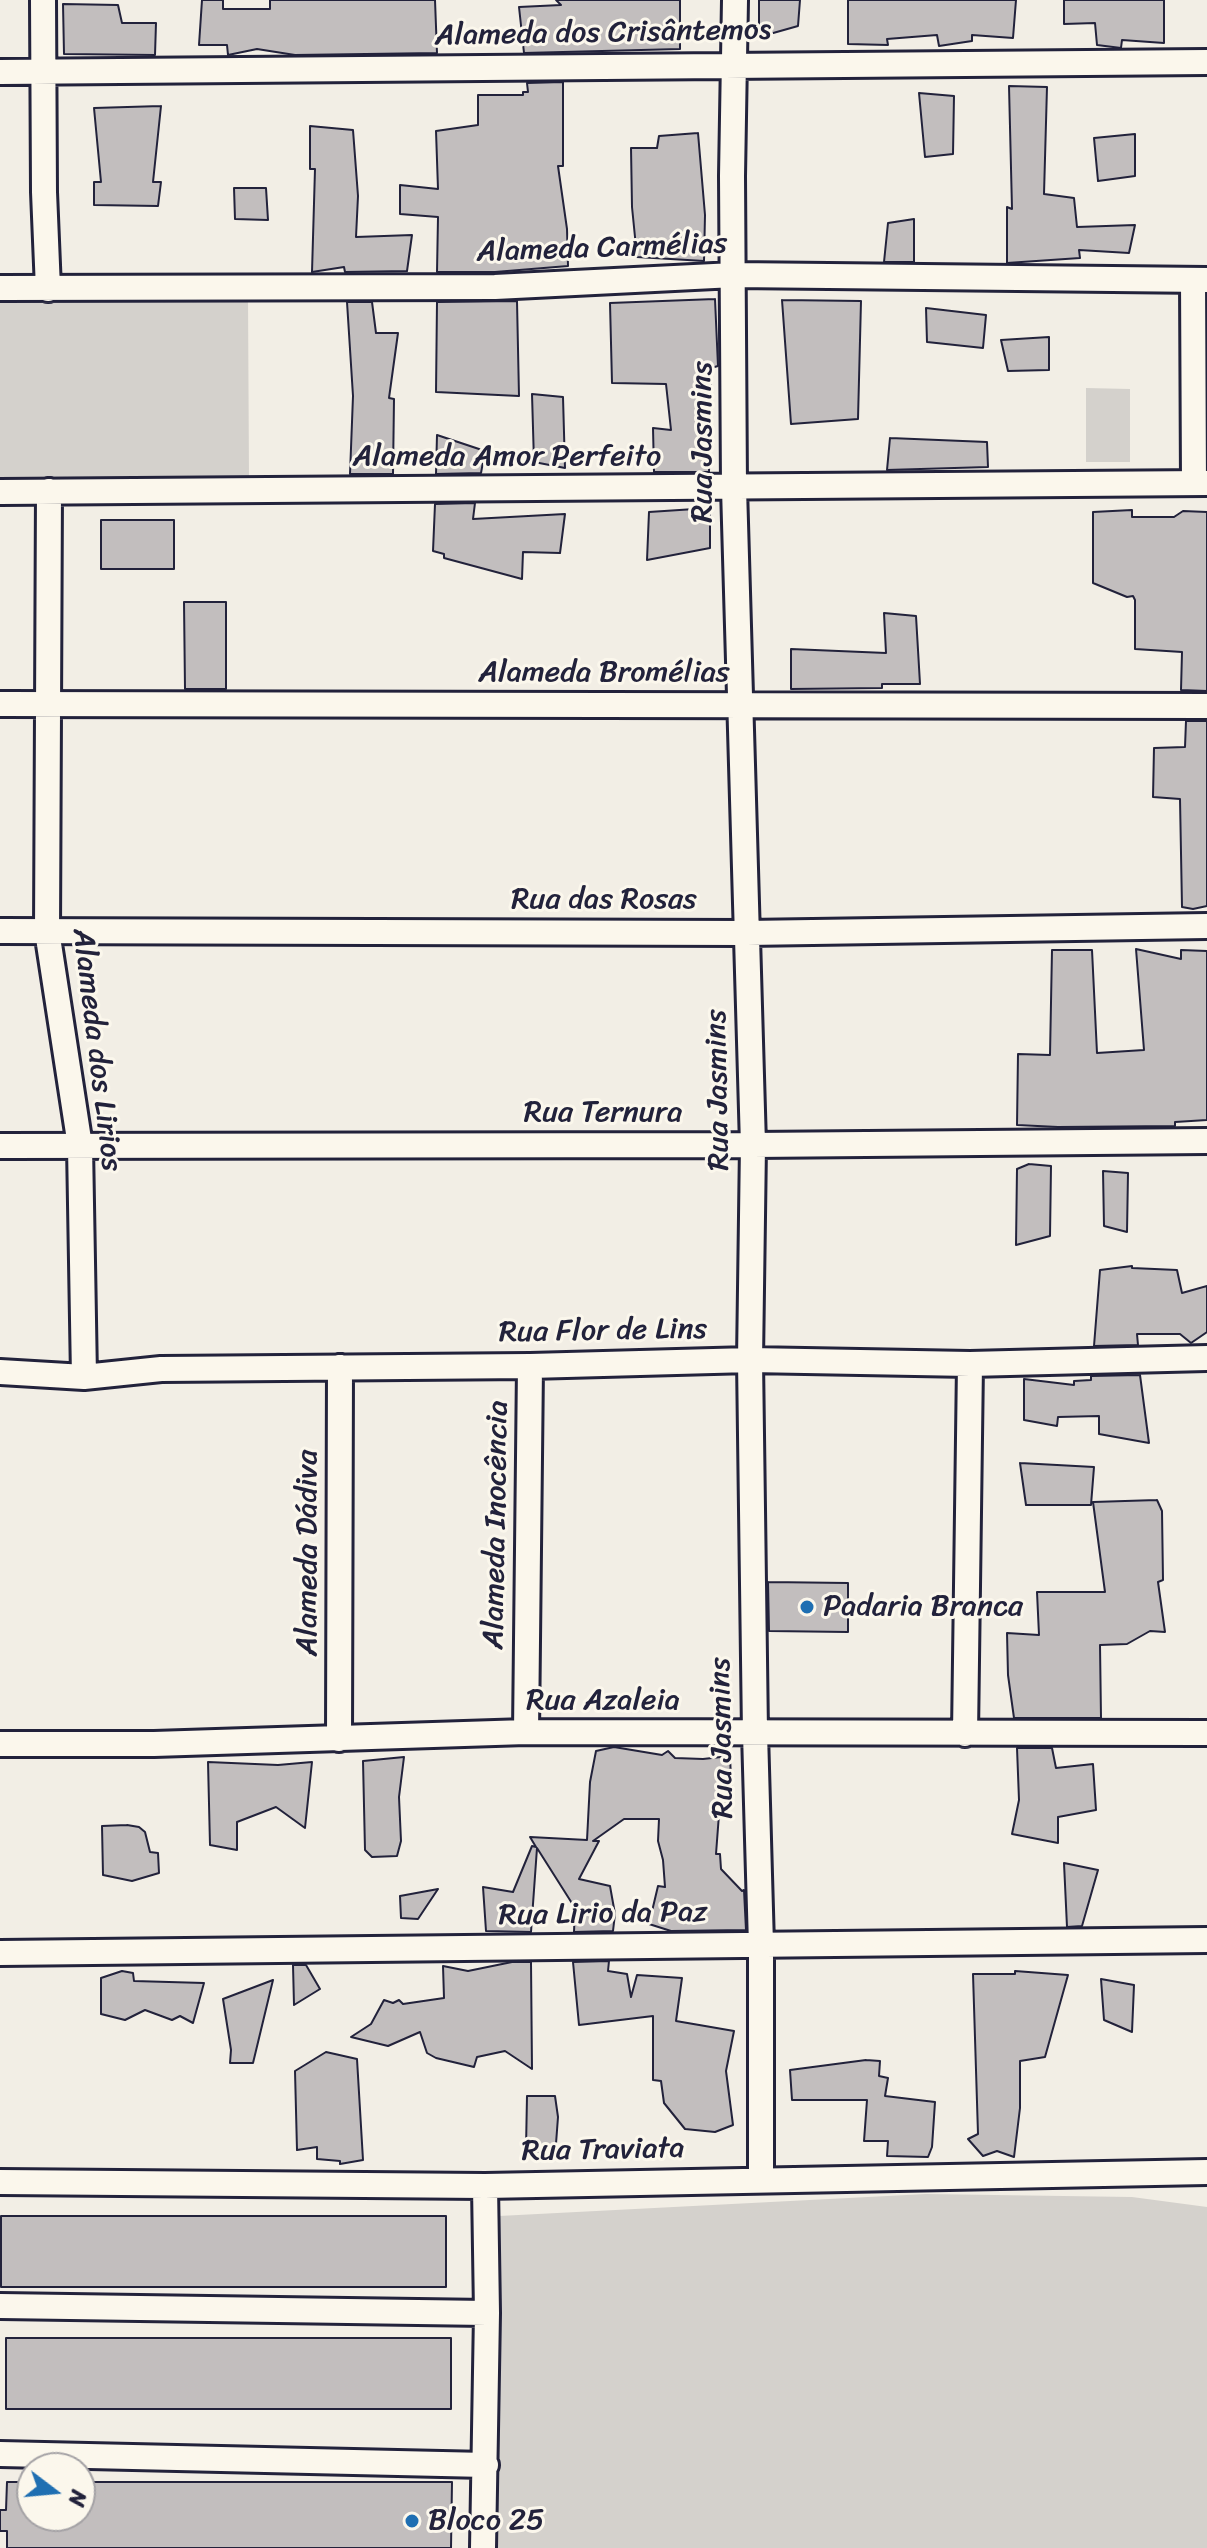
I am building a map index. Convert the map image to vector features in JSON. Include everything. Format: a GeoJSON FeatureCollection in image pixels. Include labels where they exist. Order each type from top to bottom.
{"type":"FeatureCollection","features":[{"type":"Feature","properties":{"kind":"street"},"geometry":{"type":"LineString","coordinates":[[43,0],[48,289]]}},
{"type":"Feature","properties":{"kind":"street","name":"Rua Jasmins"},"geometry":{"type":"LineString","coordinates":[[735,0],[734,488],[753,1145],[750,1360],[761,1945],[761,2179]]}},
{"type":"Feature","properties":{"kind":"street","name":"Alameda dos Crisântemos"},"geometry":{"type":"LineString","coordinates":[[0,72],[1207,62]]}},
{"type":"Feature","properties":{"kind":"street","name":"Alameda Carmélias"},"geometry":{"type":"LineString","coordinates":[[0,288],[495,287],[734,275],[1200,280]]}},
{"type":"Feature","properties":{"kind":"street"},"geometry":{"type":"LineString","coordinates":[[1200,280],[1200,483]]}},
{"type":"Feature","properties":{"kind":"street","name":"Alameda Amor Perfeito"},"geometry":{"type":"LineString","coordinates":[[0,492],[1200,483]]}},
{"type":"Feature","properties":{"kind":"street","name":"Alameda dos Lirios"},"geometry":{"type":"LineString","coordinates":[[49,491],[47,931],[80,1146],[84,1377]]}},
{"type":"Feature","properties":{"kind":"street","name":"Alameda Bromélias"},"geometry":{"type":"LineString","coordinates":[[0,704],[1207,706]]}},
{"type":"Feature","properties":{"kind":"street","name":"Rua das Rosas"},"geometry":{"type":"LineString","coordinates":[[0,931],[747,933],[1207,926]]}},
{"type":"Feature","properties":{"kind":"street","name":"Rua Ternura"},"geometry":{"type":"LineString","coordinates":[[0,1146],[1207,1141]]}},
{"type":"Feature","properties":{"kind":"street","name":"Rua Flor de Lins"},"geometry":{"type":"LineString","coordinates":[[0,1372],[84,1377],[161,1369],[530,1366],[750,1360],[970,1364],[1207,1358]]}},
{"type":"Feature","properties":{"kind":"street"},"geometry":{"type":"LineString","coordinates":[[965,1734],[970,1364]]}},
{"type":"Feature","properties":{"kind":"street","name":"Alameda Inocência"},"geometry":{"type":"LineString","coordinates":[[526,1732],[530,1366]]}},
{"type":"Feature","properties":{"kind":"street","name":"Alameda Dádiva"},"geometry":{"type":"LineString","coordinates":[[339,1739],[340,1367]]}},
{"type":"Feature","properties":{"kind":"street","name":"Rua Azaleia"},"geometry":{"type":"LineString","coordinates":[[0,1744],[154,1744],[526,1732],[1207,1733]]}},
{"type":"Feature","properties":{"kind":"street","name":"Rua Lirio da Paz"},"geometry":{"type":"LineString","coordinates":[[0,1953],[1207,1940]]}},
{"type":"Feature","properties":{"kind":"street","name":"Rua Traviata"},"geometry":{"type":"LineString","coordinates":[[0,2182],[485,2186],[1207,2172]]}},
{"type":"Feature","properties":{"kind":"street"},"geometry":{"type":"LineString","coordinates":[[483,2548],[487,2313],[485,2186]]}},
{"type":"Feature","properties":{"kind":"street"},"geometry":{"type":"LineString","coordinates":[[0,2306],[487,2313]]}},
{"type":"Feature","properties":{"kind":"street"},"geometry":{"type":"LineString","coordinates":[[0,2454],[486,2465]]}},
{"type":"Feature","properties":{"kind":"shaded area"},"geometry":{"type":"Polygon","coordinates":[[[0,296],[248,297],[249,479],[0,484],[0,296]]]}},
{"type":"Feature","properties":{"kind":"shaded area"},"geometry":{"type":"Polygon","coordinates":[[[1086,388],[1130,389],[1130,462],[1086,462],[1086,388]]]}},
{"type":"Feature","properties":{"kind":"shaded area"},"geometry":{"type":"Polygon","coordinates":[[[926,2194],[1132,2197],[1207,2207],[1207,2548],[489,2548],[499,2216],[926,2194]]]}},
{"type":"Feature","properties":{"kind":"building"},"geometry":{"type":"Polygon","coordinates":[[[202,0],[223,0],[223,9],[270,9],[270,0],[435,0],[437,53],[295,55],[257,49],[228,55],[227,45],[199,45],[202,0]]]}},
{"type":"Feature","properties":{"kind":"building"},"geometry":{"type":"Polygon","coordinates":[[[556,0],[680,0],[680,49],[524,53],[519,7],[561,5],[556,0]]]}},
{"type":"Feature","properties":{"kind":"building"},"geometry":{"type":"Polygon","coordinates":[[[759,0],[800,0],[798,26],[759,37],[759,0]]]}},
{"type":"Feature","properties":{"kind":"building"},"geometry":{"type":"Polygon","coordinates":[[[848,0],[1016,0],[1013,38],[972,35],[972,41],[939,46],[937,35],[887,39],[888,45],[848,44],[848,0]]]}},
{"type":"Feature","properties":{"kind":"building"},"geometry":{"type":"Polygon","coordinates":[[[1064,0],[1164,0],[1164,43],[1122,40],[1121,48],[1097,45],[1095,23],[1064,24],[1064,0]]]}},
{"type":"Feature","properties":{"kind":"building"},"geometry":{"type":"Polygon","coordinates":[[[63,4],[118,5],[122,23],[156,23],[155,55],[64,54],[63,4]]]}},
{"type":"Feature","properties":{"kind":"building"},"geometry":{"type":"Polygon","coordinates":[[[563,82],[563,166],[558,166],[567,229],[568,266],[495,272],[437,272],[438,217],[400,214],[400,185],[438,189],[436,131],[478,125],[478,95],[523,95],[523,92],[528,92],[527,83],[563,82]]]}},
{"type":"Feature","properties":{"kind":"building"},"geometry":{"type":"Polygon","coordinates":[[[1009,86],[1047,87],[1044,194],[1074,198],[1077,227],[1135,225],[1129,253],[1079,250],[1080,258],[1007,263],[1007,207],[1012,209],[1009,86]]]}},
{"type":"Feature","properties":{"kind":"building"},"geometry":{"type":"Polygon","coordinates":[[[919,93],[954,96],[953,154],[925,157],[919,93]]]}},
{"type":"Feature","properties":{"kind":"building"},"geometry":{"type":"Polygon","coordinates":[[[161,106],[153,182],[161,182],[158,206],[94,205],[94,182],[101,182],[94,108],[161,106]]]}},
{"type":"Feature","properties":{"kind":"building"},"geometry":{"type":"Polygon","coordinates":[[[310,126],[353,130],[358,196],[356,237],[412,235],[407,271],[345,272],[344,267],[312,272],[315,169],[310,169],[310,126]]]}},
{"type":"Feature","properties":{"kind":"building"},"geometry":{"type":"Polygon","coordinates":[[[698,133],[705,215],[704,261],[637,257],[631,148],[657,148],[659,136],[698,133]]]}},
{"type":"Feature","properties":{"kind":"building"},"geometry":{"type":"Polygon","coordinates":[[[1135,134],[1135,176],[1098,181],[1094,138],[1135,134]]]}},
{"type":"Feature","properties":{"kind":"building"},"geometry":{"type":"Polygon","coordinates":[[[234,188],[266,188],[268,220],[235,219],[234,188]]]}},
{"type":"Feature","properties":{"kind":"building"},"geometry":{"type":"Polygon","coordinates":[[[914,219],[914,262],[884,262],[888,223],[914,219]]]}},
{"type":"Feature","properties":{"kind":"building"},"geometry":{"type":"Polygon","coordinates":[[[715,299],[718,366],[711,368],[709,472],[654,472],[653,428],[671,430],[666,384],[612,383],[610,303],[715,299]]]}},
{"type":"Feature","properties":{"kind":"building"},"geometry":{"type":"Polygon","coordinates":[[[782,300],[861,301],[858,419],[791,424],[782,300]]]}},
{"type":"Feature","properties":{"kind":"building"},"geometry":{"type":"Polygon","coordinates":[[[517,301],[519,396],[436,392],[437,302],[517,301]]]}},
{"type":"Feature","properties":{"kind":"building"},"geometry":{"type":"Polygon","coordinates":[[[347,302],[372,302],[376,333],[398,333],[389,398],[394,399],[393,474],[350,474],[353,396],[347,302]]]}},
{"type":"Feature","properties":{"kind":"building"},"geometry":{"type":"Polygon","coordinates":[[[926,308],[986,315],[983,348],[927,342],[926,308]]]}},
{"type":"Feature","properties":{"kind":"building"},"geometry":{"type":"Polygon","coordinates":[[[1049,337],[1049,370],[1008,371],[1001,340],[1049,337]]]}},
{"type":"Feature","properties":{"kind":"building"},"geometry":{"type":"Polygon","coordinates":[[[532,394],[563,397],[565,468],[534,462],[532,394]]]}},
{"type":"Feature","properties":{"kind":"building"},"geometry":{"type":"Polygon","coordinates":[[[437,435],[485,451],[481,473],[436,474],[437,435]]]}},
{"type":"Feature","properties":{"kind":"building"},"geometry":{"type":"Polygon","coordinates":[[[890,438],[987,442],[988,467],[887,470],[890,438]]]}},
{"type":"Feature","properties":{"kind":"building"},"geometry":{"type":"Polygon","coordinates":[[[475,503],[473,519],[565,514],[560,553],[523,552],[522,579],[444,558],[444,554],[433,551],[435,504],[475,503]]]}},
{"type":"Feature","properties":{"kind":"building"},"geometry":{"type":"Polygon","coordinates":[[[710,508],[710,548],[647,560],[649,512],[710,508]]]}},
{"type":"Feature","properties":{"kind":"building"},"geometry":{"type":"Polygon","coordinates":[[[1132,510],[1132,517],[1174,517],[1183,511],[1207,512],[1207,691],[1181,690],[1182,652],[1135,649],[1133,596],[1127,597],[1093,583],[1093,512],[1132,510]]]}},
{"type":"Feature","properties":{"kind":"building"},"geometry":{"type":"Polygon","coordinates":[[[101,520],[174,520],[174,569],[101,569],[101,520]]]}},
{"type":"Feature","properties":{"kind":"building"},"geometry":{"type":"Polygon","coordinates":[[[184,602],[226,602],[226,689],[185,689],[184,602]]]}},
{"type":"Feature","properties":{"kind":"building"},"geometry":{"type":"Polygon","coordinates":[[[884,613],[916,616],[920,684],[882,684],[882,688],[791,689],[791,649],[886,653],[884,613]]]}},
{"type":"Feature","properties":{"kind":"building"},"geometry":{"type":"Polygon","coordinates":[[[1186,721],[1207,721],[1207,906],[1193,909],[1182,907],[1180,799],[1153,797],[1154,748],[1185,747],[1186,721]]]}},
{"type":"Feature","properties":{"kind":"building"},"geometry":{"type":"Polygon","coordinates":[[[1136,949],[1181,959],[1181,950],[1207,951],[1207,1120],[1175,1122],[1175,1126],[1017,1125],[1018,1054],[1050,1055],[1052,950],[1092,950],[1097,1053],[1144,1050],[1136,949]]]}},
{"type":"Feature","properties":{"kind":"building"},"geometry":{"type":"Polygon","coordinates":[[[1029,1164],[1051,1166],[1050,1236],[1016,1245],[1017,1169],[1029,1164]]]}},
{"type":"Feature","properties":{"kind":"building"},"geometry":{"type":"Polygon","coordinates":[[[1103,1171],[1128,1173],[1127,1232],[1104,1226],[1103,1171]]]}},
{"type":"Feature","properties":{"kind":"building"},"geometry":{"type":"Polygon","coordinates":[[[1132,1266],[1177,1270],[1182,1293],[1207,1286],[1207,1332],[1191,1343],[1180,1334],[1137,1334],[1138,1345],[1094,1346],[1100,1270],[1132,1266]]]}},
{"type":"Feature","properties":{"kind":"building"},"geometry":{"type":"Polygon","coordinates":[[[1140,1375],[1149,1443],[1099,1434],[1099,1416],[1058,1417],[1057,1426],[1024,1420],[1024,1379],[1074,1385],[1074,1381],[1091,1380],[1091,1376],[1140,1375]]]}},
{"type":"Feature","properties":{"kind":"building"},"geometry":{"type":"Polygon","coordinates":[[[1020,1463],[1094,1467],[1091,1505],[1026,1505],[1020,1463]]]}},
{"type":"Feature","properties":{"kind":"building"},"geometry":{"type":"Polygon","coordinates":[[[1157,1500],[1162,1511],[1163,1580],[1158,1582],[1165,1632],[1150,1631],[1127,1644],[1100,1645],[1101,1718],[1014,1718],[1008,1675],[1007,1633],[1039,1635],[1037,1592],[1105,1592],[1093,1502],[1157,1500]]]}},
{"type":"Feature","properties":{"kind":"building","name":"Padaria Branca"},"geometry":{"type":"Polygon","coordinates":[[[768,1582],[848,1583],[848,1632],[769,1631],[768,1582]]]}},
{"type":"Feature","properties":{"kind":"building"},"geometry":{"type":"Polygon","coordinates":[[[614,1747],[662,1755],[668,1751],[675,1758],[730,1756],[732,1802],[720,1801],[716,1854],[720,1854],[721,1869],[744,1890],[746,1930],[671,1931],[649,1924],[658,1886],[665,1887],[658,1841],[659,1819],[624,1819],[593,1841],[599,1841],[579,1879],[610,1886],[615,1914],[613,1931],[574,1932],[575,1908],[537,1848],[531,1932],[486,1931],[483,1887],[513,1892],[532,1846],[536,1847],[530,1837],[587,1840],[590,1782],[596,1751],[614,1747]]]}},
{"type":"Feature","properties":{"kind":"building"},"geometry":{"type":"Polygon","coordinates":[[[1017,1748],[1052,1748],[1056,1768],[1093,1764],[1096,1810],[1058,1817],[1058,1843],[1012,1834],[1019,1800],[1017,1748]]]}},
{"type":"Feature","properties":{"kind":"building"},"geometry":{"type":"Polygon","coordinates":[[[404,1757],[399,1797],[401,1841],[397,1856],[372,1857],[365,1850],[363,1761],[404,1757]]]}},
{"type":"Feature","properties":{"kind":"building"},"geometry":{"type":"Polygon","coordinates":[[[208,1762],[278,1765],[312,1762],[305,1828],[276,1807],[237,1822],[237,1850],[210,1845],[208,1762]]]}},
{"type":"Feature","properties":{"kind":"building"},"geometry":{"type":"Polygon","coordinates":[[[102,1826],[139,1827],[145,1832],[150,1852],[158,1853],[159,1873],[132,1881],[103,1875],[102,1826]]]}},
{"type":"Feature","properties":{"kind":"building"},"geometry":{"type":"Polygon","coordinates":[[[1064,1863],[1098,1870],[1082,1926],[1067,1927],[1064,1863]]]}},
{"type":"Feature","properties":{"kind":"building"},"geometry":{"type":"Polygon","coordinates":[[[438,1889],[418,1919],[401,1918],[400,1896],[438,1889]]]}},
{"type":"Feature","properties":{"kind":"building"},"geometry":{"type":"Polygon","coordinates":[[[609,1961],[608,1971],[627,1974],[631,1997],[637,1975],[682,1978],[676,2021],[734,2031],[726,2071],[733,2125],[715,2132],[685,2129],[664,2103],[661,2081],[653,2080],[653,2016],[579,2025],[573,1962],[609,1961]]]}},
{"type":"Feature","properties":{"kind":"building"},"geometry":{"type":"Polygon","coordinates":[[[512,1962],[531,1962],[532,2069],[505,2051],[477,2057],[474,2067],[436,2058],[427,2053],[420,2032],[388,2046],[351,2037],[371,2024],[384,2000],[393,2003],[399,2000],[403,2004],[444,1998],[443,1966],[468,1971],[512,1962]]]}},
{"type":"Feature","properties":{"kind":"building"},"geometry":{"type":"Polygon","coordinates":[[[293,1965],[306,1965],[320,1989],[294,2005],[293,1965]]]}},
{"type":"Feature","properties":{"kind":"building"},"geometry":{"type":"Polygon","coordinates":[[[122,1971],[133,1973],[134,1981],[204,1983],[193,2023],[180,2016],[172,2020],[145,2010],[125,2020],[101,2014],[101,1978],[122,1971]]]}},
{"type":"Feature","properties":{"kind":"building"},"geometry":{"type":"Polygon","coordinates":[[[1015,1971],[1068,1975],[1045,2057],[1020,2061],[1020,2108],[1014,2157],[997,2151],[983,2156],[968,2139],[978,2134],[973,1974],[1015,1974],[1015,1971]]]}},
{"type":"Feature","properties":{"kind":"building"},"geometry":{"type":"Polygon","coordinates":[[[1101,1979],[1134,1985],[1132,2032],[1104,2020],[1101,1979]]]}},
{"type":"Feature","properties":{"kind":"building"},"geometry":{"type":"Polygon","coordinates":[[[273,1980],[253,2063],[230,2063],[231,2050],[223,1999],[273,1980]]]}},
{"type":"Feature","properties":{"kind":"building"},"geometry":{"type":"Polygon","coordinates":[[[326,2052],[357,2059],[363,2160],[340,2164],[340,2161],[317,2159],[317,2147],[297,2150],[295,2071],[326,2052]]]}},
{"type":"Feature","properties":{"kind":"building"},"geometry":{"type":"Polygon","coordinates":[[[880,2061],[879,2076],[888,2078],[885,2096],[935,2102],[932,2147],[928,2157],[887,2156],[888,2141],[864,2141],[867,2100],[792,2100],[790,2070],[880,2061]]]}},
{"type":"Feature","properties":{"kind":"building"},"geometry":{"type":"Polygon","coordinates":[[[527,2096],[555,2096],[558,2117],[555,2157],[526,2148],[527,2096]]]}},
{"type":"Feature","properties":{"kind":"building"},"geometry":{"type":"Polygon","coordinates":[[[1,2216],[446,2216],[446,2287],[1,2287],[1,2216]]]}},
{"type":"Feature","properties":{"kind":"building"},"geometry":{"type":"Polygon","coordinates":[[[6,2338],[451,2338],[451,2409],[6,2409],[6,2338]]]}},
{"type":"Feature","properties":{"kind":"building"},"geometry":{"type":"Polygon","coordinates":[[[7,2482],[16,2482],[16,2532],[96,2532],[96,2482],[452,2482],[451,2548],[7,2548],[7,2531],[0,2531],[0,2510],[6,2510],[7,2482]]]}},
{"type":"Feature","properties":{"kind":"place","name":"Padaria Branca"},"geometry":{"type":"Point","coordinates":[807,1607]}},
{"type":"Feature","properties":{"kind":"place","name":"Bloco 25"},"geometry":{"type":"Point","coordinates":[412,2521]}}]}
